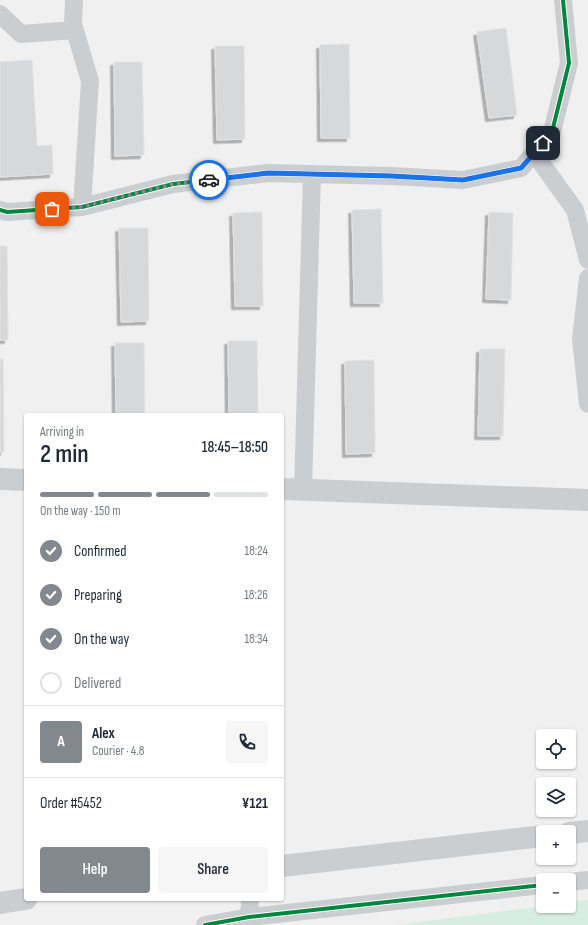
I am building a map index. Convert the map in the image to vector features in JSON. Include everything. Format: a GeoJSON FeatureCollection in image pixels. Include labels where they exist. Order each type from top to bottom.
{"type":"FeatureCollection","features":[{"type":"Feature","properties":{"kind":"street"},"geometry":{"type":"LineString","coordinates":[[74,0],[75,30],[90,81],[82,207]]}},
{"type":"Feature","properties":{"kind":"street"},"geometry":{"type":"LineString","coordinates":[[0,210],[7,212],[82,207],[173,184],[268,173],[392,176],[463,180],[521,168],[552,132],[569,63],[563,0]]}},
{"type":"Feature","properties":{"kind":"street"},"geometry":{"type":"LineString","coordinates":[[0,14],[21,34],[75,30]]}},
{"type":"Feature","properties":{"kind":"street"},"geometry":{"type":"LineString","coordinates":[[534,153],[575,210],[588,260]]}},
{"type":"Feature","properties":{"kind":"street"},"geometry":{"type":"LineString","coordinates":[[312,174],[292,490],[588,500]]}},
{"type":"Feature","properties":{"kind":"street"},"geometry":{"type":"LineString","coordinates":[[588,278],[581,339],[588,404]]}},
{"type":"Feature","properties":{"kind":"street"},"geometry":{"type":"LineString","coordinates":[[0,479],[24,480]]}},
{"type":"Feature","properties":{"kind":"street"},"geometry":{"type":"LineString","coordinates":[[576,832],[588,831]]}},
{"type":"Feature","properties":{"kind":"street"},"geometry":{"type":"LineString","coordinates":[[284,866],[536,837]]}},
{"type":"Feature","properties":{"kind":"street"},"geometry":{"type":"LineString","coordinates":[[576,881],[588,880]]}},
{"type":"Feature","properties":{"kind":"street"},"geometry":{"type":"LineString","coordinates":[[204,925],[249,921],[536,886]]}},
{"type":"Feature","properties":{"kind":"street"},"geometry":{"type":"LineString","coordinates":[[0,903],[24,899]]}},
{"type":"Feature","properties":{"kind":"street"},"geometry":{"type":"LineString","coordinates":[[249,921],[250,901]]}},
{"type":"Feature","properties":{"kind":"green space"},"geometry":{"type":"Polygon","coordinates":[[[588,900],[588,925],[396,925],[536,907],[536,913],[576,913],[576,901],[588,900]]]}},
{"type":"Feature","properties":{"kind":"building"},"geometry":{"type":"Polygon","coordinates":[[[506,28],[517,115],[489,118],[477,32],[506,28]]]}},
{"type":"Feature","properties":{"kind":"building"},"geometry":{"type":"Polygon","coordinates":[[[349,44],[350,138],[321,138],[320,45],[349,44]]]}},
{"type":"Feature","properties":{"kind":"building"},"geometry":{"type":"Polygon","coordinates":[[[215,46],[244,46],[245,139],[217,140],[215,46]]]}},
{"type":"Feature","properties":{"kind":"building"},"geometry":{"type":"Polygon","coordinates":[[[32,60],[37,146],[52,145],[53,174],[0,177],[0,62],[32,60]]]}},
{"type":"Feature","properties":{"kind":"building"},"geometry":{"type":"Polygon","coordinates":[[[114,62],[142,62],[144,155],[115,156],[114,62]]]}},
{"type":"Feature","properties":{"kind":"building"},"geometry":{"type":"Polygon","coordinates":[[[381,209],[383,303],[354,303],[352,210],[381,209]]]}},
{"type":"Feature","properties":{"kind":"building"},"geometry":{"type":"Polygon","coordinates":[[[262,212],[263,306],[235,306],[233,213],[262,212]]]}},
{"type":"Feature","properties":{"kind":"building"},"geometry":{"type":"Polygon","coordinates":[[[489,212],[513,213],[511,300],[486,299],[489,212]]]}},
{"type":"Feature","properties":{"kind":"building"},"geometry":{"type":"Polygon","coordinates":[[[119,228],[148,228],[149,321],[121,322],[119,228]]]}},
{"type":"Feature","properties":{"kind":"building"},"geometry":{"type":"Polygon","coordinates":[[[0,246],[7,246],[8,340],[0,340],[0,246]]]}},
{"type":"Feature","properties":{"kind":"building"},"geometry":{"type":"Polygon","coordinates":[[[228,341],[257,341],[258,413],[229,413],[228,341]]]}},
{"type":"Feature","properties":{"kind":"building"},"geometry":{"type":"Polygon","coordinates":[[[115,343],[144,343],[145,413],[116,413],[115,343]]]}},
{"type":"Feature","properties":{"kind":"building"},"geometry":{"type":"Polygon","coordinates":[[[480,349],[505,349],[503,436],[478,436],[480,349]]]}},
{"type":"Feature","properties":{"kind":"building"},"geometry":{"type":"Polygon","coordinates":[[[0,359],[3,359],[4,452],[0,452],[0,359]]]}},
{"type":"Feature","properties":{"kind":"building"},"geometry":{"type":"Polygon","coordinates":[[[374,360],[375,453],[346,454],[345,361],[374,360]]]}},
{"type":"Feature","properties":{"kind":"cycle path"},"geometry":{"type":"LineString","coordinates":[[0,210],[7,212],[82,207],[173,184],[268,173],[392,176],[463,180],[521,168],[552,132],[569,63],[563,0]]}},
{"type":"Feature","properties":{"kind":"cycle path"},"geometry":{"type":"LineString","coordinates":[[205,925],[249,917],[536,886]]}},
{"type":"Feature","properties":{"kind":"way so far"},"geometry":{"type":"LineString","coordinates":[[52,209],[82,207],[173,184],[209,180]]}},
{"type":"Feature","properties":{"kind":"route"},"geometry":{"type":"LineString","coordinates":[[209,180],[268,173],[392,176],[463,180],[521,168],[543,143]]}}]}
